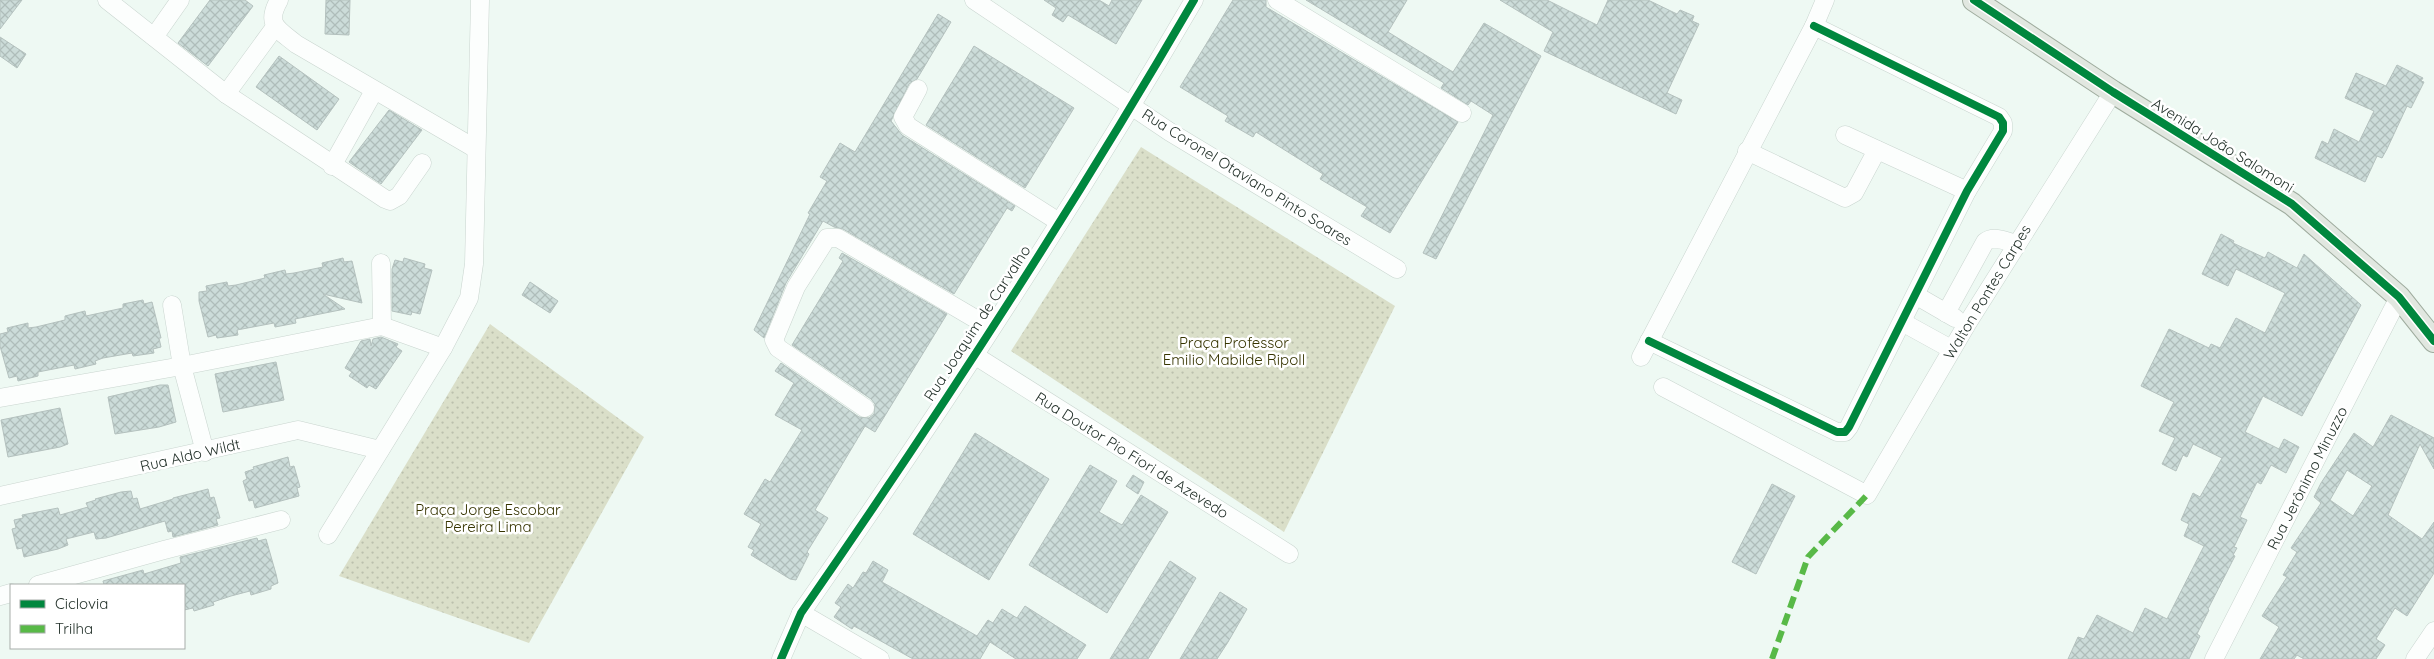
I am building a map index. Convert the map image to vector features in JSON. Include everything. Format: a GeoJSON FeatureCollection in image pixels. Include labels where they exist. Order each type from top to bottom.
{"type":"FeatureCollection","features":[{"type":"Feature","properties":{"kind":"main road","name":"Avenida João Salomoni"},"geometry":{"type":"LineString","coordinates":[[1974,0],[2113,92],[2292,204],[2399,297],[2434,341]]}},
{"type":"Feature","properties":{"kind":"street"},"geometry":{"type":"LineString","coordinates":[[107,0],[226,94],[332,166],[390,201],[399,196],[422,163]]}},
{"type":"Feature","properties":{"kind":"street"},"geometry":{"type":"LineString","coordinates":[[154,38],[180,0]]}},
{"type":"Feature","properties":{"kind":"street"},"geometry":{"type":"LineString","coordinates":[[280,0],[273,10],[272,20],[275,27],[296,44],[374,91],[476,148]]}},
{"type":"Feature","properties":{"kind":"street"},"geometry":{"type":"LineString","coordinates":[[328,535],[444,348],[469,298],[474,264],[480,0]]}},
{"type":"Feature","properties":{"kind":"street","name":"Rua Coronel Otaviano Pinto Soares"},"geometry":{"type":"LineString","coordinates":[[974,0],[1170,132],[1397,269]]}},
{"type":"Feature","properties":{"kind":"street","name":"Rua Joaquim de Carvalho"},"geometry":{"type":"LineString","coordinates":[[781,659],[801,614],[974,355],[1132,106],[1194,0]]}},
{"type":"Feature","properties":{"kind":"street"},"geometry":{"type":"LineString","coordinates":[[1277,0],[1462,113]]}},
{"type":"Feature","properties":{"kind":"street"},"geometry":{"type":"LineString","coordinates":[[1641,357],[1814,26],[1824,0]]}},
{"type":"Feature","properties":{"kind":"street"},"geometry":{"type":"LineString","coordinates":[[1814,26],[1999,117],[2003,123],[2002,131],[1967,191],[1931,305]]}},
{"type":"Feature","properties":{"kind":"street"},"geometry":{"type":"LineString","coordinates":[[226,94],[275,27]]}},
{"type":"Feature","properties":{"kind":"street"},"geometry":{"type":"LineString","coordinates":[[918,90],[903,117],[908,126],[1059,222]]}},
{"type":"Feature","properties":{"kind":"street"},"geometry":{"type":"LineString","coordinates":[[332,166],[374,91]]}},
{"type":"Feature","properties":{"kind":"street","name":"Walton Pontes Carpes"},"geometry":{"type":"LineString","coordinates":[[1662,387],[1867,495],[1966,324],[2113,92]]}},
{"type":"Feature","properties":{"kind":"street"},"geometry":{"type":"LineString","coordinates":[[1845,135],[1967,191]]}},
{"type":"Feature","properties":{"kind":"street"},"geometry":{"type":"LineString","coordinates":[[1747,151],[1845,198],[1854,193],[1877,150]]}},
{"type":"Feature","properties":{"kind":"street"},"geometry":{"type":"LineString","coordinates":[[865,408],[778,348],[774,340],[796,287],[828,238],[838,238],[991,328]]}},
{"type":"Feature","properties":{"kind":"street"},"geometry":{"type":"LineString","coordinates":[[1649,341],[1841,433],[1849,427],[1902,322],[1931,305],[1989,239],[1994,238],[2016,244]]}},
{"type":"Feature","properties":{"kind":"street"},"geometry":{"type":"LineString","coordinates":[[381,263],[382,326]]}},
{"type":"Feature","properties":{"kind":"street","name":"Rua Jerônimo Minuzzo"},"geometry":{"type":"LineString","coordinates":[[2214,659],[2399,297]]}},
{"type":"Feature","properties":{"kind":"street"},"geometry":{"type":"LineString","coordinates":[[172,304],[182,366],[205,452]]}},
{"type":"Feature","properties":{"kind":"street"},"geometry":{"type":"LineString","coordinates":[[1931,305],[1966,324]]}},
{"type":"Feature","properties":{"kind":"street"},"geometry":{"type":"LineString","coordinates":[[1902,322],[1951,350]]}},
{"type":"Feature","properties":{"kind":"street"},"geometry":{"type":"LineString","coordinates":[[0,398],[182,366],[382,326],[444,348]]}},
{"type":"Feature","properties":{"kind":"street","name":"Rua Doutor Pio Fiori de Azevedo"},"geometry":{"type":"LineString","coordinates":[[974,355],[1289,554]]}},
{"type":"Feature","properties":{"kind":"street","name":"Rua Aldo Wildt"},"geometry":{"type":"LineString","coordinates":[[0,496],[300,430],[380,450]]}},
{"type":"Feature","properties":{"kind":"street"},"geometry":{"type":"LineString","coordinates":[[42,584],[280,520]]}},
{"type":"Feature","properties":{"kind":"street"},"geometry":{"type":"LineString","coordinates":[[801,614],[877,658]]}},
{"type":"Feature","properties":{"kind":"street"},"geometry":{"type":"LineString","coordinates":[[2415,659],[2434,631]]}},
{"type":"Feature","properties":{"kind":"green space","name":"Praça Professor Emilio Mabilde Ripoll"},"geometry":{"type":"Polygon","coordinates":[[[1141,147],[1395,306],[1284,532],[1011,351],[1141,147]]]}},
{"type":"Feature","properties":{"kind":"green space","name":"Praça Jorge Escobar Pereira Lima"},"geometry":{"type":"Polygon","coordinates":[[[490,324],[644,437],[529,643],[339,576],[490,324]]]}},
{"type":"Feature","properties":{"kind":"building"},"geometry":{"type":"Polygon","coordinates":[[[0,0],[22,0],[0,29],[0,0]]]}},
{"type":"Feature","properties":{"kind":"building"},"geometry":{"type":"Polygon","coordinates":[[[210,0],[245,0],[253,6],[208,66],[178,43],[210,0]]]}},
{"type":"Feature","properties":{"kind":"building"},"geometry":{"type":"Polygon","coordinates":[[[326,0],[350,0],[349,35],[325,34],[326,0]]]}},
{"type":"Feature","properties":{"kind":"building"},"geometry":{"type":"Polygon","coordinates":[[[1044,0],[1099,0],[1109,6],[1112,0],[1142,0],[1116,44],[1068,15],[1063,22],[1052,15],[1056,8],[1044,0]]]}},
{"type":"Feature","properties":{"kind":"building"},"geometry":{"type":"Polygon","coordinates":[[[1233,0],[1266,0],[1266,7],[1458,122],[1390,233],[1361,216],[1367,207],[1320,179],[1323,174],[1256,132],[1253,137],[1225,121],[1228,116],[1180,87],[1233,0]]]}},
{"type":"Feature","properties":{"kind":"building"},"geometry":{"type":"Polygon","coordinates":[[[1306,0],[1407,0],[1388,32],[1453,72],[1484,23],[1541,56],[1436,259],[1423,253],[1493,115],[1471,101],[1468,105],[1441,88],[1444,83],[1306,0]]]}},
{"type":"Feature","properties":{"kind":"building"},"geometry":{"type":"Polygon","coordinates":[[[1500,0],[1547,0],[1597,25],[1608,0],[1648,0],[1677,14],[1680,10],[1694,16],[1692,21],[1699,24],[1667,93],[1682,100],[1676,114],[1544,51],[1553,32],[1500,0]]]}},
{"type":"Feature","properties":{"kind":"building"},"geometry":{"type":"Polygon","coordinates":[[[938,14],[951,22],[917,79],[909,84],[891,121],[902,135],[1015,206],[1012,211],[1007,208],[954,294],[843,229],[823,221],[786,283],[764,338],[754,330],[810,214],[808,213],[827,181],[820,177],[840,143],[855,152],[938,14]]]}},
{"type":"Feature","properties":{"kind":"building"},"geometry":{"type":"Polygon","coordinates":[[[0,37],[26,54],[17,68],[0,56],[0,37]]]}},
{"type":"Feature","properties":{"kind":"building"},"geometry":{"type":"Polygon","coordinates":[[[974,46],[1074,108],[1025,188],[926,125],[974,46]]]}},
{"type":"Feature","properties":{"kind":"building"},"geometry":{"type":"Polygon","coordinates":[[[279,56],[339,99],[317,130],[256,87],[279,56]]]}},
{"type":"Feature","properties":{"kind":"building"},"geometry":{"type":"Polygon","coordinates":[[[2397,65],[2423,78],[2421,81],[2424,82],[2411,108],[2407,106],[2382,158],[2377,156],[2365,182],[2315,158],[2322,141],[2328,144],[2334,129],[2359,142],[2374,111],[2345,98],[2356,73],[2386,86],[2397,65]]]}},
{"type":"Feature","properties":{"kind":"building"},"geometry":{"type":"Polygon","coordinates":[[[389,110],[422,130],[381,184],[349,162],[389,110]]]}},
{"type":"Feature","properties":{"kind":"building"},"geometry":{"type":"Polygon","coordinates":[[[2221,234],[2234,241],[2233,243],[2265,258],[2268,252],[2297,268],[2304,254],[2361,305],[2302,416],[2263,396],[2245,432],[2279,449],[2284,439],[2299,447],[2286,473],[2271,465],[2261,484],[2257,482],[2240,517],[2247,520],[2234,547],[2237,548],[2233,555],[2235,556],[2208,609],[2197,634],[2200,636],[2189,659],[2068,659],[2078,637],[2084,639],[2097,615],[2133,633],[2145,608],[2167,619],[2204,546],[2184,536],[2189,524],[2181,520],[2193,493],[2200,497],[2222,458],[2193,444],[2187,457],[2183,455],[2176,471],[2162,464],[2175,438],[2159,431],[2174,402],[2141,386],[2169,329],[2209,348],[2211,344],[2220,348],[2236,318],[2265,333],[2285,293],[2236,269],[2228,286],[2202,274],[2221,234]]]}},
{"type":"Feature","properties":{"kind":"building"},"geometry":{"type":"Polygon","coordinates":[[[842,253],[947,314],[875,432],[865,426],[815,510],[828,518],[807,552],[809,554],[796,580],[790,579],[751,555],[754,550],[748,547],[761,524],[744,514],[765,479],[770,482],[802,430],[775,415],[794,383],[775,371],[781,363],[859,417],[869,418],[874,414],[875,404],[871,399],[792,345],[843,261],[839,258],[842,253]]]}},
{"type":"Feature","properties":{"kind":"building"},"geometry":{"type":"Polygon","coordinates":[[[343,258],[344,262],[352,261],[362,303],[323,294],[345,309],[295,319],[296,323],[275,327],[274,323],[237,330],[238,335],[217,338],[216,335],[208,337],[199,301],[199,292],[207,291],[206,286],[227,282],[228,286],[236,285],[265,278],[264,275],[285,270],[286,274],[323,267],[322,263],[343,258]]]}},
{"type":"Feature","properties":{"kind":"building"},"geometry":{"type":"Polygon","coordinates":[[[404,258],[425,264],[424,268],[432,270],[420,314],[412,312],[411,315],[392,311],[392,269],[395,260],[403,262],[404,258]]]}},
{"type":"Feature","properties":{"kind":"building"},"geometry":{"type":"Polygon","coordinates":[[[530,282],[558,301],[550,313],[522,295],[530,282]]]}},
{"type":"Feature","properties":{"kind":"building"},"geometry":{"type":"Polygon","coordinates":[[[143,300],[144,304],[152,302],[161,338],[159,338],[161,347],[153,349],[154,353],[133,356],[132,353],[103,358],[95,361],[96,364],[75,369],[74,365],[38,372],[38,376],[18,381],[17,376],[9,378],[0,346],[0,334],[8,332],[7,328],[28,323],[28,328],[36,327],[65,320],[65,316],[85,311],[86,316],[123,308],[123,304],[143,300]]]}},
{"type":"Feature","properties":{"kind":"building"},"geometry":{"type":"Polygon","coordinates":[[[381,337],[398,344],[396,347],[402,351],[376,389],[369,385],[367,388],[349,376],[352,372],[345,368],[361,341],[370,339],[371,346],[373,339],[381,337]]]}},
{"type":"Feature","properties":{"kind":"building"},"geometry":{"type":"Polygon","coordinates":[[[276,362],[284,400],[223,412],[215,374],[276,362]]]}},
{"type":"Feature","properties":{"kind":"building"},"geometry":{"type":"Polygon","coordinates":[[[160,385],[168,385],[176,422],[159,427],[115,434],[108,397],[160,385]]]}},
{"type":"Feature","properties":{"kind":"building"},"geometry":{"type":"Polygon","coordinates":[[[60,408],[68,444],[8,457],[1,420],[60,408]]]}},
{"type":"Feature","properties":{"kind":"building"},"geometry":{"type":"Polygon","coordinates":[[[2391,415],[2434,438],[2434,469],[2420,444],[2388,515],[2422,539],[2434,522],[2434,573],[2407,616],[2395,608],[2376,639],[2385,645],[2376,659],[2304,659],[2297,655],[2294,659],[2260,659],[2279,627],[2262,616],[2287,577],[2283,575],[2297,552],[2291,548],[2321,503],[2314,497],[2321,483],[2354,433],[2373,447],[2391,415]],[[2347,470],[2330,500],[2353,516],[2372,486],[2347,470]]]}},
{"type":"Feature","properties":{"kind":"building"},"geometry":{"type":"Polygon","coordinates":[[[975,433],[1049,479],[989,580],[913,534],[975,433]]]}},
{"type":"Feature","properties":{"kind":"building"},"geometry":{"type":"Polygon","coordinates":[[[288,457],[290,467],[294,466],[300,487],[297,488],[299,496],[255,508],[253,500],[249,501],[243,481],[247,479],[245,472],[254,469],[253,467],[288,457]]]}},
{"type":"Feature","properties":{"kind":"building"},"geometry":{"type":"Polygon","coordinates":[[[1090,465],[1117,481],[1099,512],[1122,525],[1141,495],[1168,512],[1107,613],[1029,565],[1090,465]]]}},
{"type":"Feature","properties":{"kind":"building"},"geometry":{"type":"Polygon","coordinates":[[[1133,475],[1144,482],[1138,494],[1126,486],[1133,475]]]}},
{"type":"Feature","properties":{"kind":"building"},"geometry":{"type":"Polygon","coordinates":[[[1772,484],[1795,496],[1756,574],[1732,562],[1772,484]]]}},
{"type":"Feature","properties":{"kind":"building"},"geometry":{"type":"Polygon","coordinates":[[[208,489],[210,498],[214,497],[220,518],[216,519],[218,525],[173,537],[172,531],[168,532],[165,521],[106,538],[96,539],[94,532],[66,539],[68,545],[24,557],[22,548],[17,549],[12,529],[16,528],[14,520],[23,518],[22,515],[58,508],[60,515],[88,507],[86,503],[95,499],[131,491],[133,499],[137,498],[140,509],[208,489]]]}},
{"type":"Feature","properties":{"kind":"building"},"geometry":{"type":"Polygon","coordinates":[[[257,538],[258,541],[266,539],[278,583],[271,586],[271,589],[251,595],[250,591],[231,596],[213,602],[214,605],[194,611],[193,608],[185,610],[185,584],[104,584],[103,581],[143,570],[144,574],[181,563],[180,557],[257,538]]]}},
{"type":"Feature","properties":{"kind":"building"},"geometry":{"type":"Polygon","coordinates":[[[873,561],[888,570],[882,582],[977,636],[988,620],[993,623],[1002,609],[1017,618],[1025,606],[1086,645],[1077,659],[1016,659],[990,642],[980,659],[913,659],[854,626],[852,629],[834,617],[841,607],[835,603],[848,584],[853,588],[863,572],[866,573],[873,561]]]}},
{"type":"Feature","properties":{"kind":"building"},"geometry":{"type":"Polygon","coordinates":[[[1170,561],[1196,578],[1148,659],[1110,659],[1170,561]]]}},
{"type":"Feature","properties":{"kind":"building"},"geometry":{"type":"Polygon","coordinates":[[[1220,592],[1247,609],[1228,642],[1217,659],[1180,659],[1220,592]]]}},
{"type":"Feature","properties":{"kind":"marked path"},"geometry":{"type":"LineString","coordinates":[[1772,659],[1808,557],[1867,495]]}},
{"type":"Feature","properties":{"kind":"cycle path"},"geometry":{"type":"LineString","coordinates":[[781,659],[801,613],[1004,311],[1101,156],[1194,0]]}},
{"type":"Feature","properties":{"kind":"cycle path"},"geometry":{"type":"LineString","coordinates":[[1974,0],[2113,92],[2292,204],[2399,297],[2434,341]]}},
{"type":"Feature","properties":{"kind":"cycle path"},"geometry":{"type":"LineString","coordinates":[[1649,341],[1837,432],[1845,432],[1849,427],[1967,191],[2003,131],[2003,123],[1999,117],[1814,26]]}}]}
